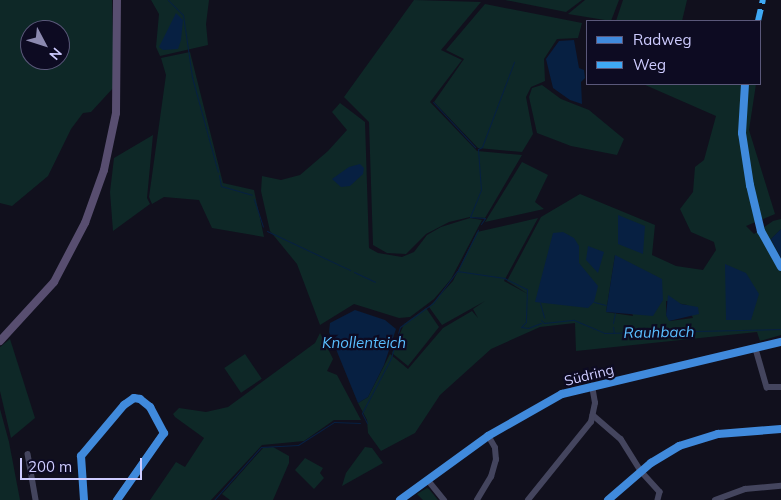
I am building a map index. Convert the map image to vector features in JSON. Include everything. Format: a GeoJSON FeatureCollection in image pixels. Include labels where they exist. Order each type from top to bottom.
{"type":"FeatureCollection","features":[{"type":"Feature","properties":{"kind":"main road"},"geometry":{"type":"LineString","coordinates":[[0,341],[54,282],[81,232],[104,170],[116,113],[117,0]]}},
{"type":"Feature","properties":{"kind":"street","name":"Südring"},"geometry":{"type":"LineString","coordinates":[[400,500],[488,436],[543,404],[592,386],[655,374],[781,342]]}},
{"type":"Feature","properties":{"kind":"street"},"geometry":{"type":"LineString","coordinates":[[756,349],[767,387],[781,387]]}},
{"type":"Feature","properties":{"kind":"street"},"geometry":{"type":"LineString","coordinates":[[528,500],[587,428],[593,415],[592,386]]}},
{"type":"Feature","properties":{"kind":"street"},"geometry":{"type":"LineString","coordinates":[[84,500],[81,456],[128,400],[145,401],[164,433],[117,500]]}},
{"type":"Feature","properties":{"kind":"street"},"geometry":{"type":"LineString","coordinates":[[593,415],[621,440],[641,471],[660,492],[658,500]]}},
{"type":"Feature","properties":{"kind":"street"},"geometry":{"type":"LineString","coordinates":[[608,500],[641,471],[672,449],[703,437],[734,431],[781,429]]}},
{"type":"Feature","properties":{"kind":"street"},"geometry":{"type":"LineString","coordinates":[[477,500],[492,477],[496,460],[495,448],[488,436]]}},
{"type":"Feature","properties":{"kind":"street"},"geometry":{"type":"LineString","coordinates":[[28,454],[36,500]]}},
{"type":"Feature","properties":{"kind":"street"},"geometry":{"type":"LineString","coordinates":[[428,480],[444,500]]}},
{"type":"Feature","properties":{"kind":"street"},"geometry":{"type":"LineString","coordinates":[[715,500],[745,489],[781,486]]}},
{"type":"Feature","properties":{"kind":"green space"},"geometry":{"type":"Polygon","coordinates":[[[0,0],[112,0],[114,87],[91,112],[83,113],[71,129],[48,176],[12,206],[0,203],[0,0]]]}},
{"type":"Feature","properties":{"kind":"green space"},"geometry":{"type":"Polygon","coordinates":[[[151,0],[209,0],[206,24],[208,45],[160,56],[156,47],[159,14],[151,0]]]}},
{"type":"Feature","properties":{"kind":"green space"},"geometry":{"type":"Polygon","coordinates":[[[414,0],[481,2],[441,50],[462,60],[430,102],[477,151],[522,155],[485,218],[470,217],[449,222],[426,234],[406,254],[387,253],[373,245],[369,122],[344,97],[414,0]]]}},
{"type":"Feature","properties":{"kind":"green space"},"geometry":{"type":"Polygon","coordinates":[[[505,0],[582,0],[566,12],[505,0]]]}},
{"type":"Feature","properties":{"kind":"green space"},"geometry":{"type":"Polygon","coordinates":[[[585,0],[619,0],[611,20],[568,14],[585,0]]]}},
{"type":"Feature","properties":{"kind":"green space"},"geometry":{"type":"Polygon","coordinates":[[[623,0],[687,0],[682,20],[616,20],[623,0]]]}},
{"type":"Feature","properties":{"kind":"green space"},"geometry":{"type":"Polygon","coordinates":[[[485,4],[582,23],[578,38],[557,39],[544,59],[545,81],[531,87],[526,97],[533,134],[522,152],[478,148],[434,102],[464,59],[446,50],[485,4]]]}},
{"type":"Feature","properties":{"kind":"green space"},"geometry":{"type":"Polygon","coordinates":[[[190,52],[223,183],[254,190],[264,237],[212,228],[199,200],[164,197],[152,204],[149,197],[166,75],[161,58],[190,52]]]}},
{"type":"Feature","properties":{"kind":"green space"},"geometry":{"type":"Polygon","coordinates":[[[542,85],[561,99],[589,110],[624,139],[617,155],[571,146],[537,133],[529,97],[532,88],[542,85]]]}},
{"type":"Feature","properties":{"kind":"green space"},"geometry":{"type":"Polygon","coordinates":[[[645,85],[756,85],[749,130],[775,214],[746,226],[754,234],[773,221],[781,219],[781,229],[771,239],[781,258],[781,335],[760,341],[757,332],[576,351],[575,323],[540,327],[491,349],[440,395],[415,433],[381,451],[368,433],[367,420],[358,403],[368,397],[390,354],[408,369],[443,328],[472,311],[478,318],[473,309],[485,301],[442,325],[429,307],[453,281],[477,232],[538,218],[504,281],[528,294],[507,281],[541,217],[580,194],[655,225],[652,255],[676,266],[703,270],[716,250],[714,242],[691,232],[680,209],[693,192],[695,167],[704,160],[716,116],[645,85]],[[615,255],[606,312],[633,316],[615,255]],[[666,301],[666,315],[670,321],[693,318],[687,305],[666,301]]]}},
{"type":"Feature","properties":{"kind":"green space"},"geometry":{"type":"Polygon","coordinates":[[[340,103],[365,122],[369,248],[378,253],[402,257],[414,252],[427,235],[441,227],[470,218],[482,220],[451,279],[434,299],[410,317],[399,318],[354,304],[320,325],[297,264],[270,231],[261,191],[262,176],[281,180],[300,175],[328,151],[347,130],[332,112],[340,103]]]}},
{"type":"Feature","properties":{"kind":"green space"},"geometry":{"type":"Polygon","coordinates":[[[153,135],[147,198],[150,204],[113,231],[110,192],[114,158],[153,135]]]}},
{"type":"Feature","properties":{"kind":"green space"},"geometry":{"type":"Polygon","coordinates":[[[522,162],[548,175],[535,202],[544,209],[485,222],[522,162]]]}},
{"type":"Feature","properties":{"kind":"green space"},"geometry":{"type":"Polygon","coordinates":[[[426,308],[439,327],[408,366],[392,353],[404,324],[426,308]]]}},
{"type":"Feature","properties":{"kind":"green space"},"geometry":{"type":"Polygon","coordinates":[[[320,333],[333,359],[327,371],[337,375],[361,420],[334,420],[304,441],[262,445],[211,500],[150,500],[176,462],[185,467],[204,438],[175,417],[173,414],[179,408],[206,412],[228,407],[315,343],[320,333]]]}},
{"type":"Feature","properties":{"kind":"green space"},"geometry":{"type":"Polygon","coordinates":[[[10,339],[35,418],[11,438],[0,391],[0,347],[10,339]]]}},
{"type":"Feature","properties":{"kind":"green space"},"geometry":{"type":"Polygon","coordinates":[[[245,354],[262,379],[241,393],[224,368],[245,354]]]}},
{"type":"Feature","properties":{"kind":"green space"},"geometry":{"type":"Polygon","coordinates":[[[0,409],[9,442],[20,500],[0,500],[0,409]]]}},
{"type":"Feature","properties":{"kind":"green space"},"geometry":{"type":"Polygon","coordinates":[[[273,447],[289,456],[289,463],[273,500],[230,500],[222,494],[263,448],[273,447]]]}},
{"type":"Feature","properties":{"kind":"green space"},"geometry":{"type":"Polygon","coordinates":[[[365,447],[372,448],[383,463],[342,486],[346,473],[365,447]]]}},
{"type":"Feature","properties":{"kind":"green space"},"geometry":{"type":"Polygon","coordinates":[[[305,458],[323,468],[320,473],[324,478],[314,489],[295,470],[305,458]]]}},
{"type":"Feature","properties":{"kind":"green space"},"geometry":{"type":"Polygon","coordinates":[[[427,488],[438,500],[423,500],[417,494],[427,488]]]}},
{"type":"Feature","properties":{"kind":"water"},"geometry":{"type":"Polygon","coordinates":[[[176,13],[183,20],[178,49],[163,50],[159,47],[176,13]]]}},
{"type":"Feature","properties":{"kind":"water"},"geometry":{"type":"Polygon","coordinates":[[[574,40],[579,68],[584,70],[585,78],[581,82],[582,104],[570,100],[553,88],[546,59],[559,41],[574,40]]]}},
{"type":"Feature","properties":{"kind":"water"},"geometry":{"type":"Polygon","coordinates":[[[360,164],[364,168],[363,174],[350,186],[341,187],[332,179],[349,167],[360,164]]]}},
{"type":"Feature","properties":{"kind":"water"},"geometry":{"type":"Polygon","coordinates":[[[618,215],[645,226],[643,254],[618,244],[618,215]]]}},
{"type":"Feature","properties":{"kind":"water"},"geometry":{"type":"Polygon","coordinates":[[[781,229],[781,258],[771,239],[781,229]]]}},
{"type":"Feature","properties":{"kind":"water"},"geometry":{"type":"Polygon","coordinates":[[[563,232],[574,238],[579,246],[579,263],[598,286],[594,302],[588,308],[535,302],[553,233],[563,232]]]}},
{"type":"Feature","properties":{"kind":"water"},"geometry":{"type":"Polygon","coordinates":[[[588,246],[604,252],[598,273],[586,260],[588,246]]]}},
{"type":"Feature","properties":{"kind":"water"},"geometry":{"type":"Polygon","coordinates":[[[615,255],[662,279],[663,300],[653,316],[606,312],[615,255]]]}},
{"type":"Feature","properties":{"kind":"water"},"geometry":{"type":"Polygon","coordinates":[[[725,264],[746,273],[759,294],[751,320],[726,320],[725,264]]]}},
{"type":"Feature","properties":{"kind":"water"},"geometry":{"type":"Polygon","coordinates":[[[668,295],[681,304],[698,307],[699,314],[669,321],[666,315],[668,295]]]}},
{"type":"Feature","properties":{"kind":"water","name":"Knollenteich"},"geometry":{"type":"Polygon","coordinates":[[[355,310],[385,320],[396,329],[384,365],[368,397],[358,403],[329,332],[330,323],[355,310]]]}},
{"type":"Feature","properties":{"kind":"waterway"},"geometry":{"type":"LineString","coordinates":[[168,0],[183,15],[192,77],[218,172]]}},
{"type":"Feature","properties":{"kind":"waterway"},"geometry":{"type":"LineString","coordinates":[[481,224],[485,218],[470,217],[481,190],[478,149],[482,147],[514,62]]}},
{"type":"Feature","properties":{"kind":"waterway"},"geometry":{"type":"LineString","coordinates":[[433,102],[475,147]]}},
{"type":"Feature","properties":{"kind":"waterway"},"geometry":{"type":"LineString","coordinates":[[219,175],[221,186],[252,195]]}},
{"type":"Feature","properties":{"kind":"waterway"},"geometry":{"type":"LineString","coordinates":[[254,199],[263,227]]}},
{"type":"Feature","properties":{"kind":"waterway"},"geometry":{"type":"LineString","coordinates":[[458,270],[478,230]]}},
{"type":"Feature","properties":{"kind":"waterway"},"geometry":{"type":"LineString","coordinates":[[267,231],[350,270]]}},
{"type":"Feature","properties":{"kind":"waterway"},"geometry":{"type":"LineString","coordinates":[[367,423],[362,413],[391,358],[400,327],[433,303],[457,271],[504,278],[527,289],[526,322],[521,327],[528,328],[541,323]]}},
{"type":"Feature","properties":{"kind":"waterway"},"geometry":{"type":"LineString","coordinates":[[354,272],[375,282]]}},
{"type":"Feature","properties":{"kind":"waterway"},"geometry":{"type":"LineString","coordinates":[[594,302],[606,305]]}},
{"type":"Feature","properties":{"kind":"waterway","name":"Rauhbach"},"geometry":{"type":"LineString","coordinates":[[540,303],[544,317]]}},
{"type":"Feature","properties":{"kind":"waterway"},"geometry":{"type":"LineString","coordinates":[[613,323],[615,313]]}},
{"type":"Feature","properties":{"kind":"waterway","name":"Rauhbach"},"geometry":{"type":"LineString","coordinates":[[541,320],[544,323],[574,320],[604,333],[781,329]]}},
{"type":"Feature","properties":{"kind":"waterway","name":"Rauhbach"},"geometry":{"type":"LineString","coordinates":[[613,327],[614,333]]}},
{"type":"Feature","properties":{"kind":"waterway"},"geometry":{"type":"LineString","coordinates":[[214,500],[261,447],[298,445],[334,422],[360,423]]}},
{"type":"Feature","properties":{"kind":"marked path"},"geometry":{"type":"LineString","coordinates":[[758,20],[763,0]]}},
{"type":"Feature","properties":{"kind":"cycle path"},"geometry":{"type":"LineString","coordinates":[[745,85],[742,133],[750,185],[761,231],[781,267]]}},
{"type":"Feature","properties":{"kind":"cycle path"},"geometry":{"type":"LineString","coordinates":[[400,500],[488,436],[562,394],[781,342]]}},
{"type":"Feature","properties":{"kind":"cycle path"},"geometry":{"type":"LineString","coordinates":[[84,500],[81,456],[124,405],[134,398],[140,399],[150,407],[164,433],[117,500]]}},
{"type":"Feature","properties":{"kind":"cycle path"},"geometry":{"type":"LineString","coordinates":[[608,500],[651,463],[679,446],[718,434],[781,429]]}}]}
